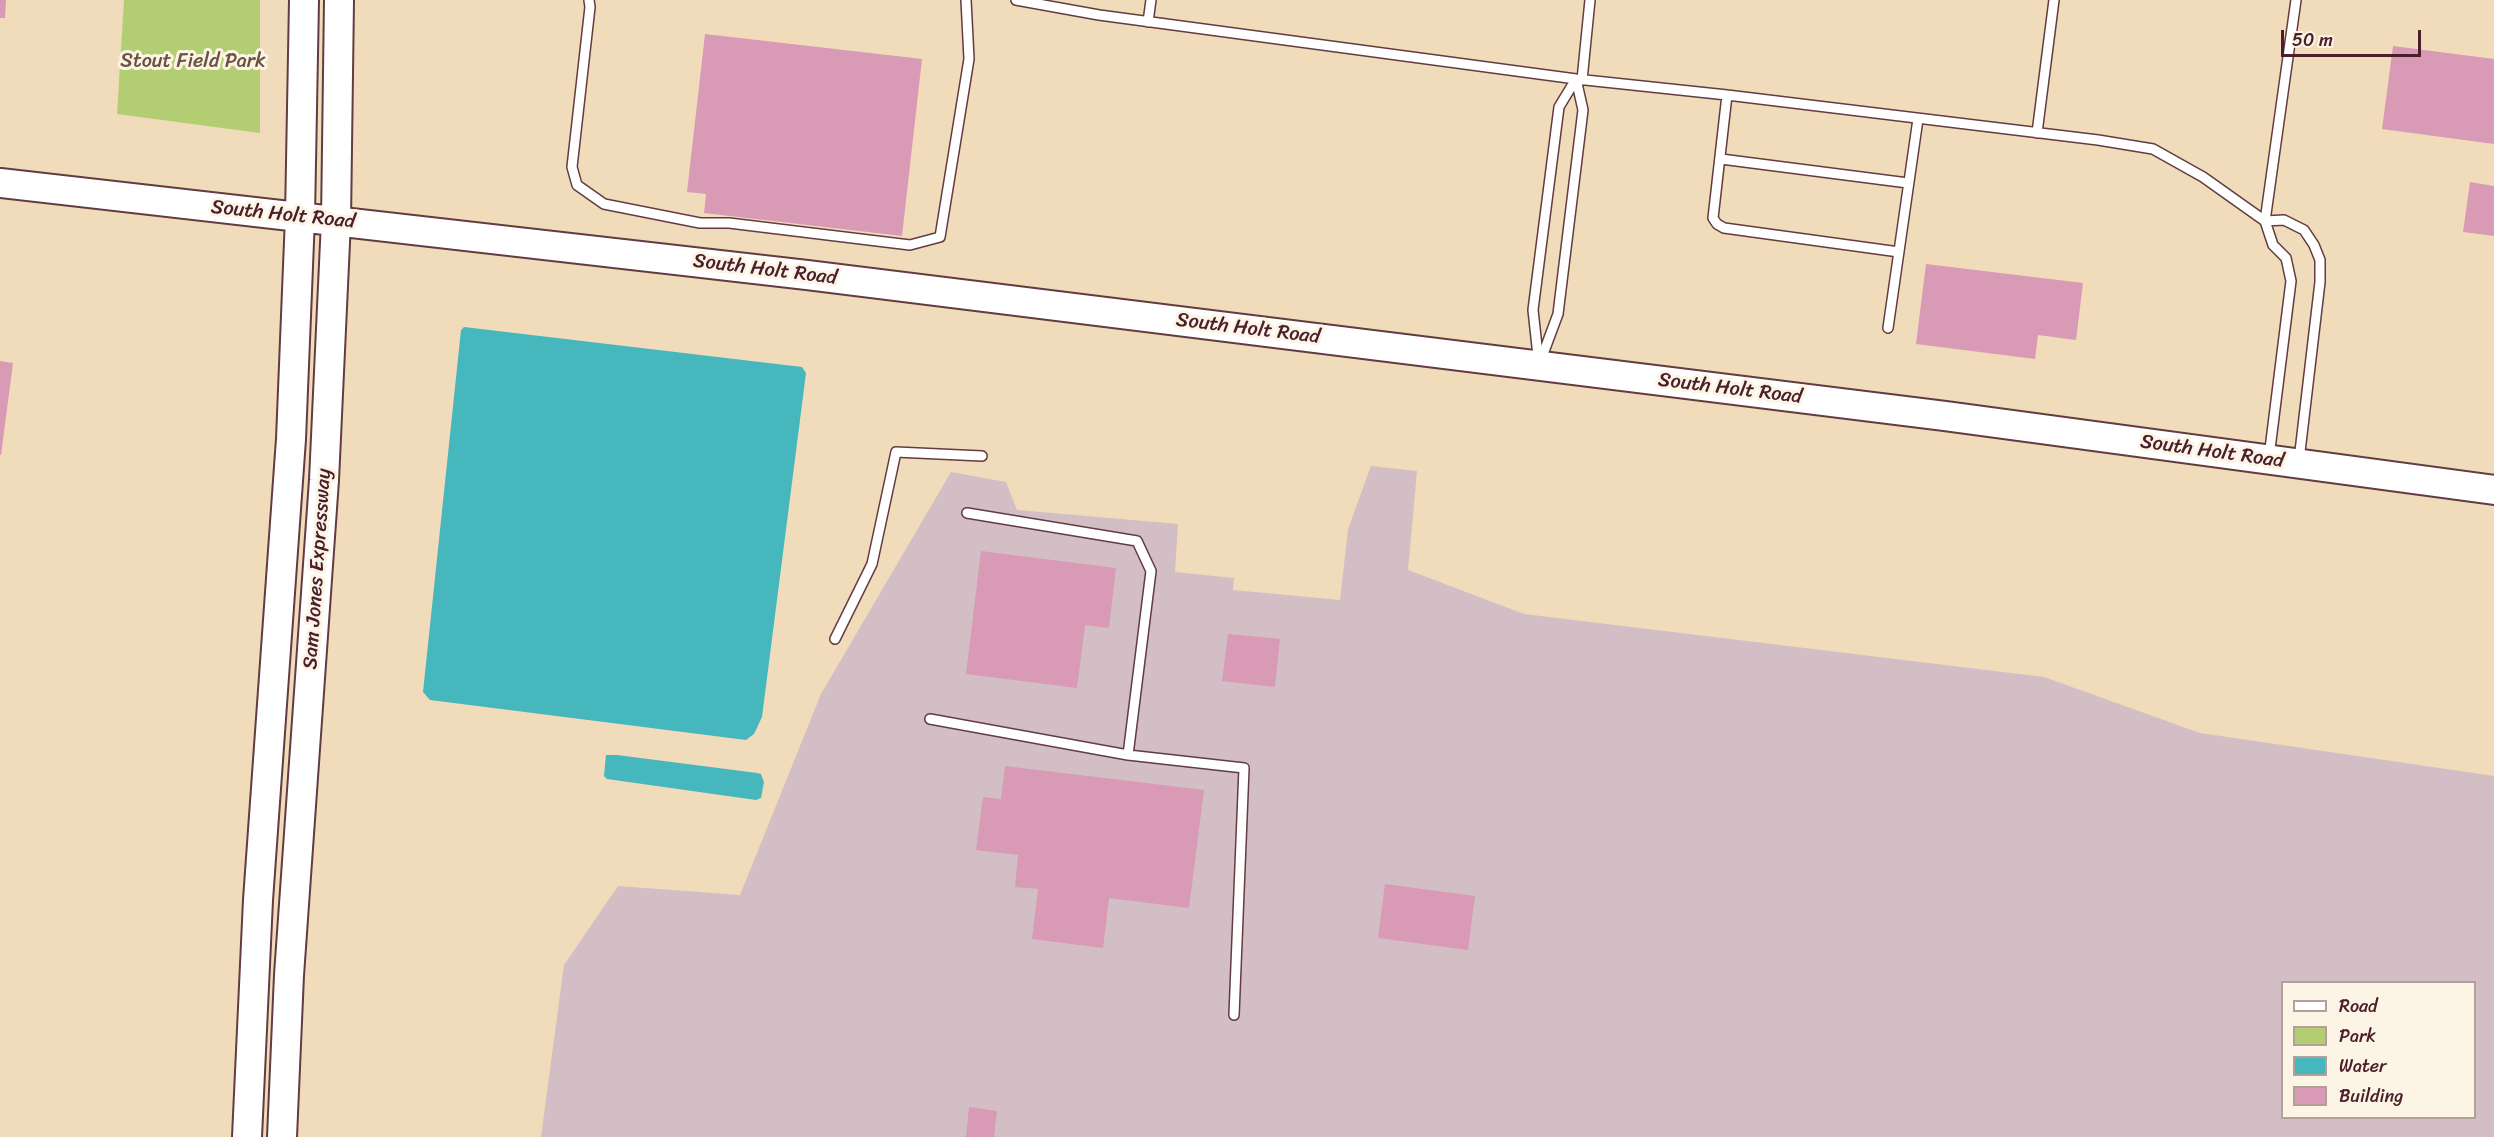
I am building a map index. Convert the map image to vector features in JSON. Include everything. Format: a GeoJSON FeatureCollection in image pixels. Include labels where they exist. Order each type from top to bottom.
{"type":"FeatureCollection","features":[{"type":"Feature","properties":{"kind":"main road","name":"Sam Jones Expressway"},"geometry":{"type":"LineString","coordinates":[[247,1137],[258,900],[288,494],[300,217],[304,0]]}},
{"type":"Feature","properties":{"kind":"main road","name":"Sam Jones Expressway"},"geometry":{"type":"LineString","coordinates":[[282,1137],[288,975],[324,480],[336,221],[339,0]]}},
{"type":"Feature","properties":{"kind":"main road","name":"South Holt Road"},"geometry":{"type":"LineString","coordinates":[[0,183],[807,274],[2268,459],[2494,490]]}},
{"type":"Feature","properties":{"kind":"lane"},"geometry":{"type":"LineString","coordinates":[[589,0],[591,7],[572,167],[577,185],[604,204],[700,223],[729,223],[910,245],[940,237],[969,59],[966,0]]}},
{"type":"Feature","properties":{"kind":"lane"},"geometry":{"type":"LineString","coordinates":[[1016,0],[1148,22],[1579,80],[1727,94],[2153,149],[2203,177],[2265,221],[2284,220],[2304,230],[2320,260],[2320,282],[2298,464]]}},
{"type":"Feature","properties":{"kind":"lane"},"geometry":{"type":"LineString","coordinates":[[1148,22],[1151,0]]}},
{"type":"Feature","properties":{"kind":"lane"},"geometry":{"type":"LineString","coordinates":[[1539,366],[1558,314],[1583,110],[1579,80],[1590,0]]}},
{"type":"Feature","properties":{"kind":"lane"},"geometry":{"type":"LineString","coordinates":[[2037,133],[2054,0]]}},
{"type":"Feature","properties":{"kind":"lane"},"geometry":{"type":"LineString","coordinates":[[2268,459],[2291,281],[2286,258],[2273,245],[2265,221],[2296,0]]}},
{"type":"Feature","properties":{"kind":"lane"},"geometry":{"type":"LineString","coordinates":[[1539,366],[1533,310],[1559,106],[1579,80]]}},
{"type":"Feature","properties":{"kind":"lane"},"geometry":{"type":"LineString","coordinates":[[1727,94],[1713,218],[1717,224],[1724,228],[1899,252]]}},
{"type":"Feature","properties":{"kind":"lane"},"geometry":{"type":"LineString","coordinates":[[1888,328],[1918,118]]}},
{"type":"Feature","properties":{"kind":"lane"},"geometry":{"type":"LineString","coordinates":[[1721,159],[1908,183]]}},
{"type":"Feature","properties":{"kind":"lane"},"geometry":{"type":"LineString","coordinates":[[835,639],[872,564],[896,452],[982,456]]}},
{"type":"Feature","properties":{"kind":"lane"},"geometry":{"type":"LineString","coordinates":[[967,513],[1137,541],[1151,571],[1128,755]]}},
{"type":"Feature","properties":{"kind":"lane"},"geometry":{"type":"LineString","coordinates":[[930,719],[1128,755],[1244,768],[1234,1015]]}},
{"type":"Feature","properties":{"kind":"shaded area"},"geometry":{"type":"Polygon","coordinates":[[[1371,466],[1417,471],[1408,570],[1524,614],[2044,677],[2200,733],[2494,776],[2494,1137],[541,1137],[564,965],[618,886],[740,895],[821,694],[951,472],[1006,482],[1017,510],[1178,524],[1175,572],[1234,578],[1233,590],[1340,600],[1348,529],[1371,466]]]}},
{"type":"Feature","properties":{"kind":"green space","name":"Stout Field Park"},"geometry":{"type":"Polygon","coordinates":[[[124,0],[260,0],[260,133],[117,114],[124,0]]]}},
{"type":"Feature","properties":{"kind":"water"},"geometry":{"type":"Polygon","coordinates":[[[464,327],[802,367],[806,373],[762,717],[754,734],[746,740],[430,700],[423,692],[461,330],[464,327]]]}},
{"type":"Feature","properties":{"kind":"water"},"geometry":{"type":"Polygon","coordinates":[[[606,755],[761,774],[764,782],[761,798],[756,800],[607,779],[604,776],[606,755]]]}},
{"type":"Feature","properties":{"kind":"building"},"geometry":{"type":"Polygon","coordinates":[[[0,0],[6,0],[5,18],[0,18],[0,0]]]}},
{"type":"Feature","properties":{"kind":"building"},"geometry":{"type":"Polygon","coordinates":[[[705,34],[922,59],[902,236],[704,213],[706,194],[687,192],[705,34]]]}},
{"type":"Feature","properties":{"kind":"building"},"geometry":{"type":"Polygon","coordinates":[[[2393,46],[2494,59],[2494,144],[2382,129],[2393,46]]]}},
{"type":"Feature","properties":{"kind":"building"},"geometry":{"type":"Polygon","coordinates":[[[2470,182],[2494,186],[2494,236],[2463,232],[2470,182]]]}},
{"type":"Feature","properties":{"kind":"building"},"geometry":{"type":"Polygon","coordinates":[[[1926,264],[2083,283],[2076,340],[2038,335],[2035,359],[1916,344],[1926,264]]]}},
{"type":"Feature","properties":{"kind":"building"},"geometry":{"type":"Polygon","coordinates":[[[0,361],[13,363],[1,455],[0,455],[0,361]]]}},
{"type":"Feature","properties":{"kind":"building"},"geometry":{"type":"Polygon","coordinates":[[[981,551],[1116,568],[1109,628],[1085,625],[1077,688],[966,674],[981,551]]]}},
{"type":"Feature","properties":{"kind":"building"},"geometry":{"type":"Polygon","coordinates":[[[1228,634],[1280,639],[1275,687],[1222,681],[1228,634]]]}},
{"type":"Feature","properties":{"kind":"building"},"geometry":{"type":"Polygon","coordinates":[[[1005,766],[1204,790],[1189,908],[1109,898],[1103,948],[1032,939],[1038,889],[1015,887],[1018,855],[976,850],[983,797],[1001,799],[1005,766]]]}},
{"type":"Feature","properties":{"kind":"building"},"geometry":{"type":"Polygon","coordinates":[[[1385,884],[1475,896],[1468,950],[1378,938],[1385,884]]]}},
{"type":"Feature","properties":{"kind":"building"},"geometry":{"type":"Polygon","coordinates":[[[969,1107],[997,1111],[994,1137],[966,1137],[969,1107]]]}}]}
